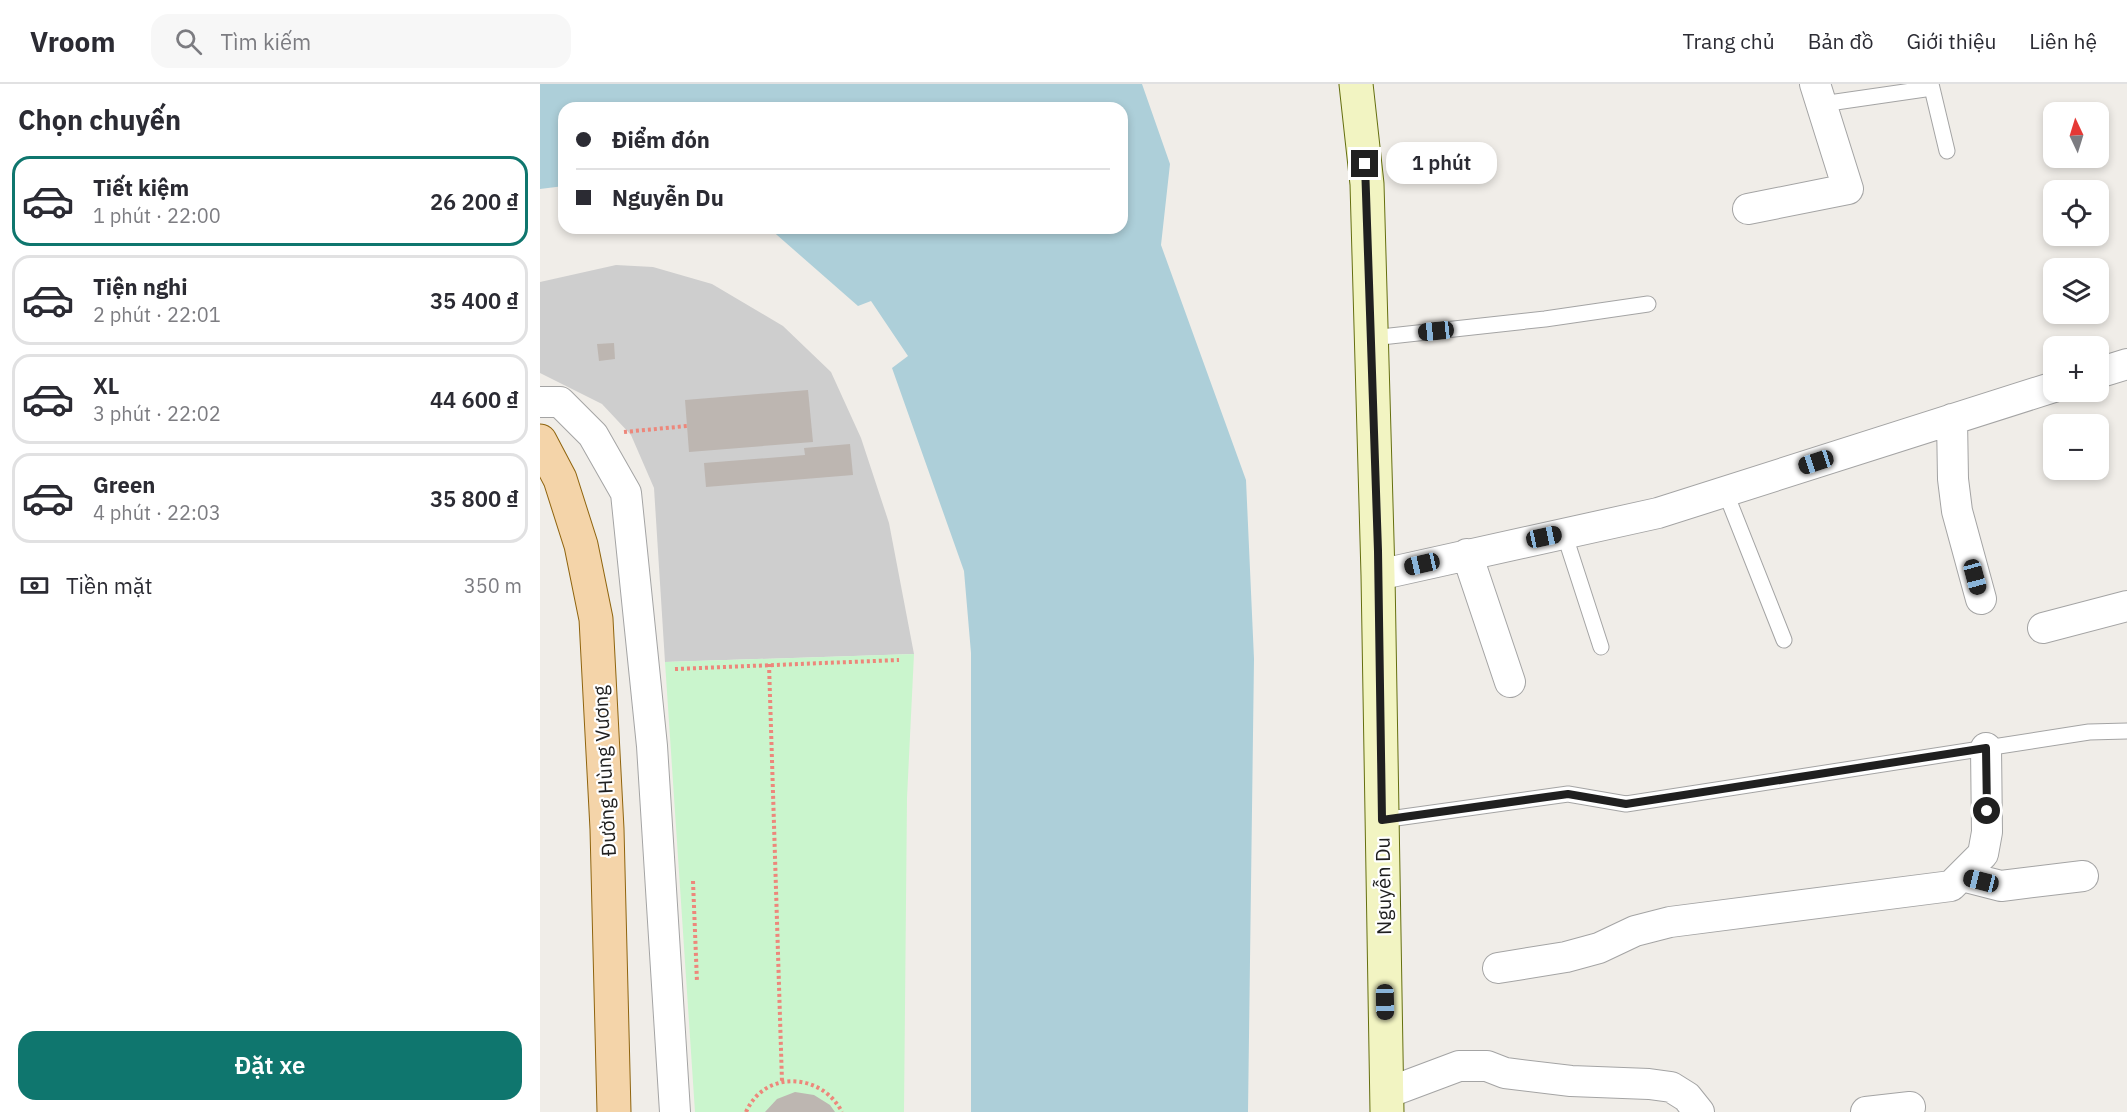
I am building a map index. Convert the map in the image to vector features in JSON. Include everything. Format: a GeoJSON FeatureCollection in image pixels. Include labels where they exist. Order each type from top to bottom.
{"type":"FeatureCollection","features":[{"type":"Feature","properties":{"kind":"main road","name":"Nguyễn Du"},"geometry":{"type":"LineString","coordinates":[[1356,84],[1367,184],[1372,338],[1387,1102]]}},
{"type":"Feature","properties":{"kind":"main road","name":"Đường Hùng Vương"},"geometry":{"type":"LineString","coordinates":[[540,441],[560,479],[581,545],[596,619],[608,829],[614,1112]]}},
{"type":"Feature","properties":{"kind":"street"},"geometry":{"type":"LineString","coordinates":[[1748,209],[1848,189],[1818,94]]}},
{"type":"Feature","properties":{"kind":"street"},"geometry":{"type":"LineString","coordinates":[[2109,370],[2127,364]]}},
{"type":"Feature","properties":{"kind":"street"},"geometry":{"type":"LineString","coordinates":[[1378,575],[1658,513],[2043,390]]}},
{"type":"Feature","properties":{"kind":"street"},"geometry":{"type":"LineString","coordinates":[[540,402],[560,402],[593,435],[626,493],[652,746],[675,1112]]}},
{"type":"Feature","properties":{"kind":"street"},"geometry":{"type":"LineString","coordinates":[[1952,419],[1957,511],[1981,599]]}},
{"type":"Feature","properties":{"kind":"street"},"geometry":{"type":"LineString","coordinates":[[1467,554],[1510,682]]}},
{"type":"Feature","properties":{"kind":"street"},"geometry":{"type":"LineString","coordinates":[[2043,628],[2127,606]]}},
{"type":"Feature","properties":{"kind":"street"},"geometry":{"type":"LineString","coordinates":[[1498,968],[1566,957],[1599,948],[1635,931],[1670,922],[1951,886],[1983,854],[1987,832],[1986,748]]}},
{"type":"Feature","properties":{"kind":"street"},"geometry":{"type":"LineString","coordinates":[[1962,876],[2001,886],[2083,876]]}},
{"type":"Feature","properties":{"kind":"street"},"geometry":{"type":"LineString","coordinates":[[1387,1102],[1459,1066],[1486,1066],[1505,1073],[1571,1082],[1648,1084],[1671,1087],[1687,1097],[1699,1112]]}},
{"type":"Feature","properties":{"kind":"street"},"geometry":{"type":"LineString","coordinates":[[1866,1112],[1910,1107]]}},
{"type":"Feature","properties":{"kind":"lane"},"geometry":{"type":"LineString","coordinates":[[1818,94],[1931,86],[1947,151]]}},
{"type":"Feature","properties":{"kind":"lane"},"geometry":{"type":"LineString","coordinates":[[1372,338],[1501,324],[1648,304]]}},
{"type":"Feature","properties":{"kind":"lane"},"geometry":{"type":"LineString","coordinates":[[1725,491],[1784,640]]}},
{"type":"Feature","properties":{"kind":"lane"},"geometry":{"type":"LineString","coordinates":[[1564,533],[1601,647]]}},
{"type":"Feature","properties":{"kind":"lane"},"geometry":{"type":"LineString","coordinates":[[1382,820],[1568,794],[1626,804],[2089,732],[2127,731]]}},
{"type":"Feature","properties":{"kind":"path"},"geometry":{"type":"LineString","coordinates":[[593,435],[687,426]]}},
{"type":"Feature","properties":{"kind":"path"},"geometry":{"type":"LineString","coordinates":[[675,669],[899,660]]}},
{"type":"Feature","properties":{"kind":"path"},"geometry":{"type":"LineString","coordinates":[[770,664],[782,1082]]}},
{"type":"Feature","properties":{"kind":"path"},"geometry":{"type":"LineString","coordinates":[[746,1112],[763,1091],[782,1082],[803,1081],[822,1088],[842,1112]]}},
{"type":"Feature","properties":{"kind":"shaded area"},"geometry":{"type":"Polygon","coordinates":[[[616,265],[653,267],[712,284],[783,326],[831,372],[861,438],[889,523],[914,654],[665,662],[654,488],[631,435],[602,404],[540,373],[540,282],[616,265]]]}},
{"type":"Feature","properties":{"kind":"green space"},"geometry":{"type":"Polygon","coordinates":[[[914,654],[907,798],[904,1112],[695,1112],[665,662],[914,654]]]}},
{"type":"Feature","properties":{"kind":"water"},"geometry":{"type":"Polygon","coordinates":[[[540,84],[1142,84],[1170,164],[1161,245],[1246,480],[1254,659],[1248,1112],[971,1112],[971,653],[964,571],[892,368],[908,356],[871,301],[858,306],[776,234],[1128,234],[1128,102],[558,102],[558,187],[540,189],[540,84]]]}},
{"type":"Feature","properties":{"kind":"building"},"geometry":{"type":"Polygon","coordinates":[[[614,343],[615,359],[599,361],[597,344],[614,343]]]}},
{"type":"Feature","properties":{"kind":"building"},"geometry":{"type":"Polygon","coordinates":[[[808,390],[813,442],[689,452],[685,400],[808,390]]]}},
{"type":"Feature","properties":{"kind":"building"},"geometry":{"type":"Polygon","coordinates":[[[850,444],[853,475],[706,487],[704,463],[805,455],[804,448],[850,444]]]}},
{"type":"Feature","properties":{"kind":"building"},"geometry":{"type":"Polygon","coordinates":[[[795,1092],[814,1095],[830,1105],[835,1112],[765,1112],[777,1099],[795,1092]]]}},
{"type":"Feature","properties":{"kind":"route"},"geometry":{"type":"LineString","coordinates":[[1365,164],[1378,551],[1382,820],[1568,794],[1626,804],[1986,748],[1987,811]]}}]}
